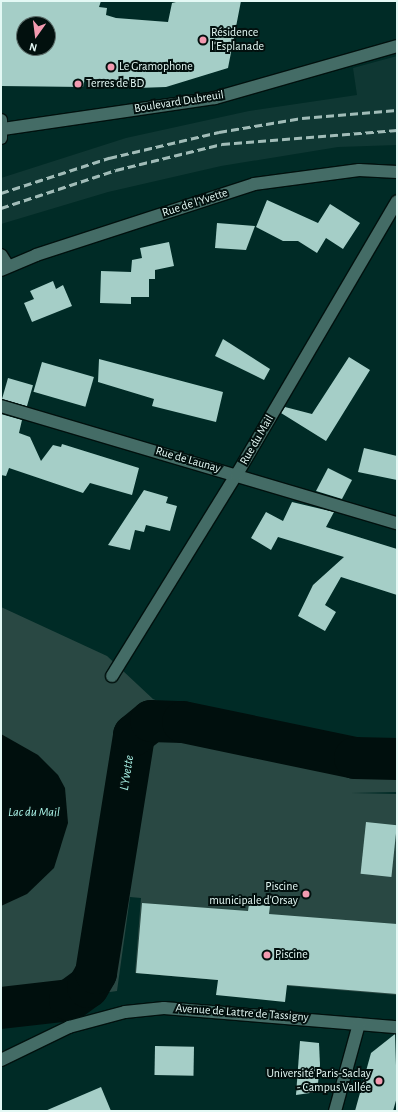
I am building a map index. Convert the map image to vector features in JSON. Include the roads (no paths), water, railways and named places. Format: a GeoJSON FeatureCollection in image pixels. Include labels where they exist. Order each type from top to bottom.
{"type":"FeatureCollection","features":[{"type":"Feature","properties":{"kind":"street","name":"Boulevard Dubreuil"},"geometry":{"type":"LineString","coordinates":[[2,129],[215,98],[397,46]]}},
{"type":"Feature","properties":{"kind":"street","name":"Rue de l'Yvette"},"geometry":{"type":"LineString","coordinates":[[5,268],[254,184],[359,170],[397,172]]}},
{"type":"Feature","properties":{"kind":"street","name":"Rue du Mail"},"geometry":{"type":"LineString","coordinates":[[112,676],[237,474],[397,201]]}},
{"type":"Feature","properties":{"kind":"street"},"geometry":{"type":"LineString","coordinates":[[1,255],[5,268]]}},
{"type":"Feature","properties":{"kind":"street","name":"Rue de Launay"},"geometry":{"type":"LineString","coordinates":[[1,406],[237,474],[397,523]]}},
{"type":"Feature","properties":{"kind":"street","name":"Avenue de Lattre de Tassigny"},"geometry":{"type":"LineString","coordinates":[[1,1060],[69,1027],[125,1012],[203,1009],[397,1027]]}},
{"type":"Feature","properties":{"kind":"street"},"geometry":{"type":"LineString","coordinates":[[335,1111],[359,1024]]}},
{"type":"Feature","properties":{"kind":"water","name":"Lac du Mail"},"geometry":{"type":"Polygon","coordinates":[[[1,734],[38,755],[58,775],[65,788],[68,823],[54,868],[27,894],[1,906],[1,734]]]}},
{"type":"Feature","properties":{"kind":"waterway","name":"L'Yvette"},"geometry":{"type":"LineString","coordinates":[[1,1008],[70,1000],[88,987],[96,973],[134,735],[151,721],[183,722],[355,758],[397,759]]}},
{"type":"Feature","properties":{"kind":"railway"},"geometry":{"type":"LineString","coordinates":[[1,193],[109,158],[219,132],[302,118],[397,110]]}},
{"type":"Feature","properties":{"kind":"railway"},"geometry":{"type":"LineString","coordinates":[[1,208],[116,170],[222,144],[397,130]]}},
{"type":"Feature","properties":{"kind":"place","name":"Résidence l'Esplanade"},"geometry":{"type":"Point","coordinates":[203,40]}},
{"type":"Feature","properties":{"kind":"place","name":"Le Gramophone"},"geometry":{"type":"Point","coordinates":[111,67]}},
{"type":"Feature","properties":{"kind":"place","name":"Terres de BD"},"geometry":{"type":"Point","coordinates":[78,84]}},
{"type":"Feature","properties":{"kind":"place","name":"Piscine municipale d'Orsay"},"geometry":{"type":"Point","coordinates":[306,894]}},
{"type":"Feature","properties":{"kind":"place","name":"Piscine"},"geometry":{"type":"Point","coordinates":[267,955]}},
{"type":"Feature","properties":{"kind":"place","name":"Université Paris-Saclay - Campus Vallée"},"geometry":{"type":"Point","coordinates":[379,1081]}}]}
